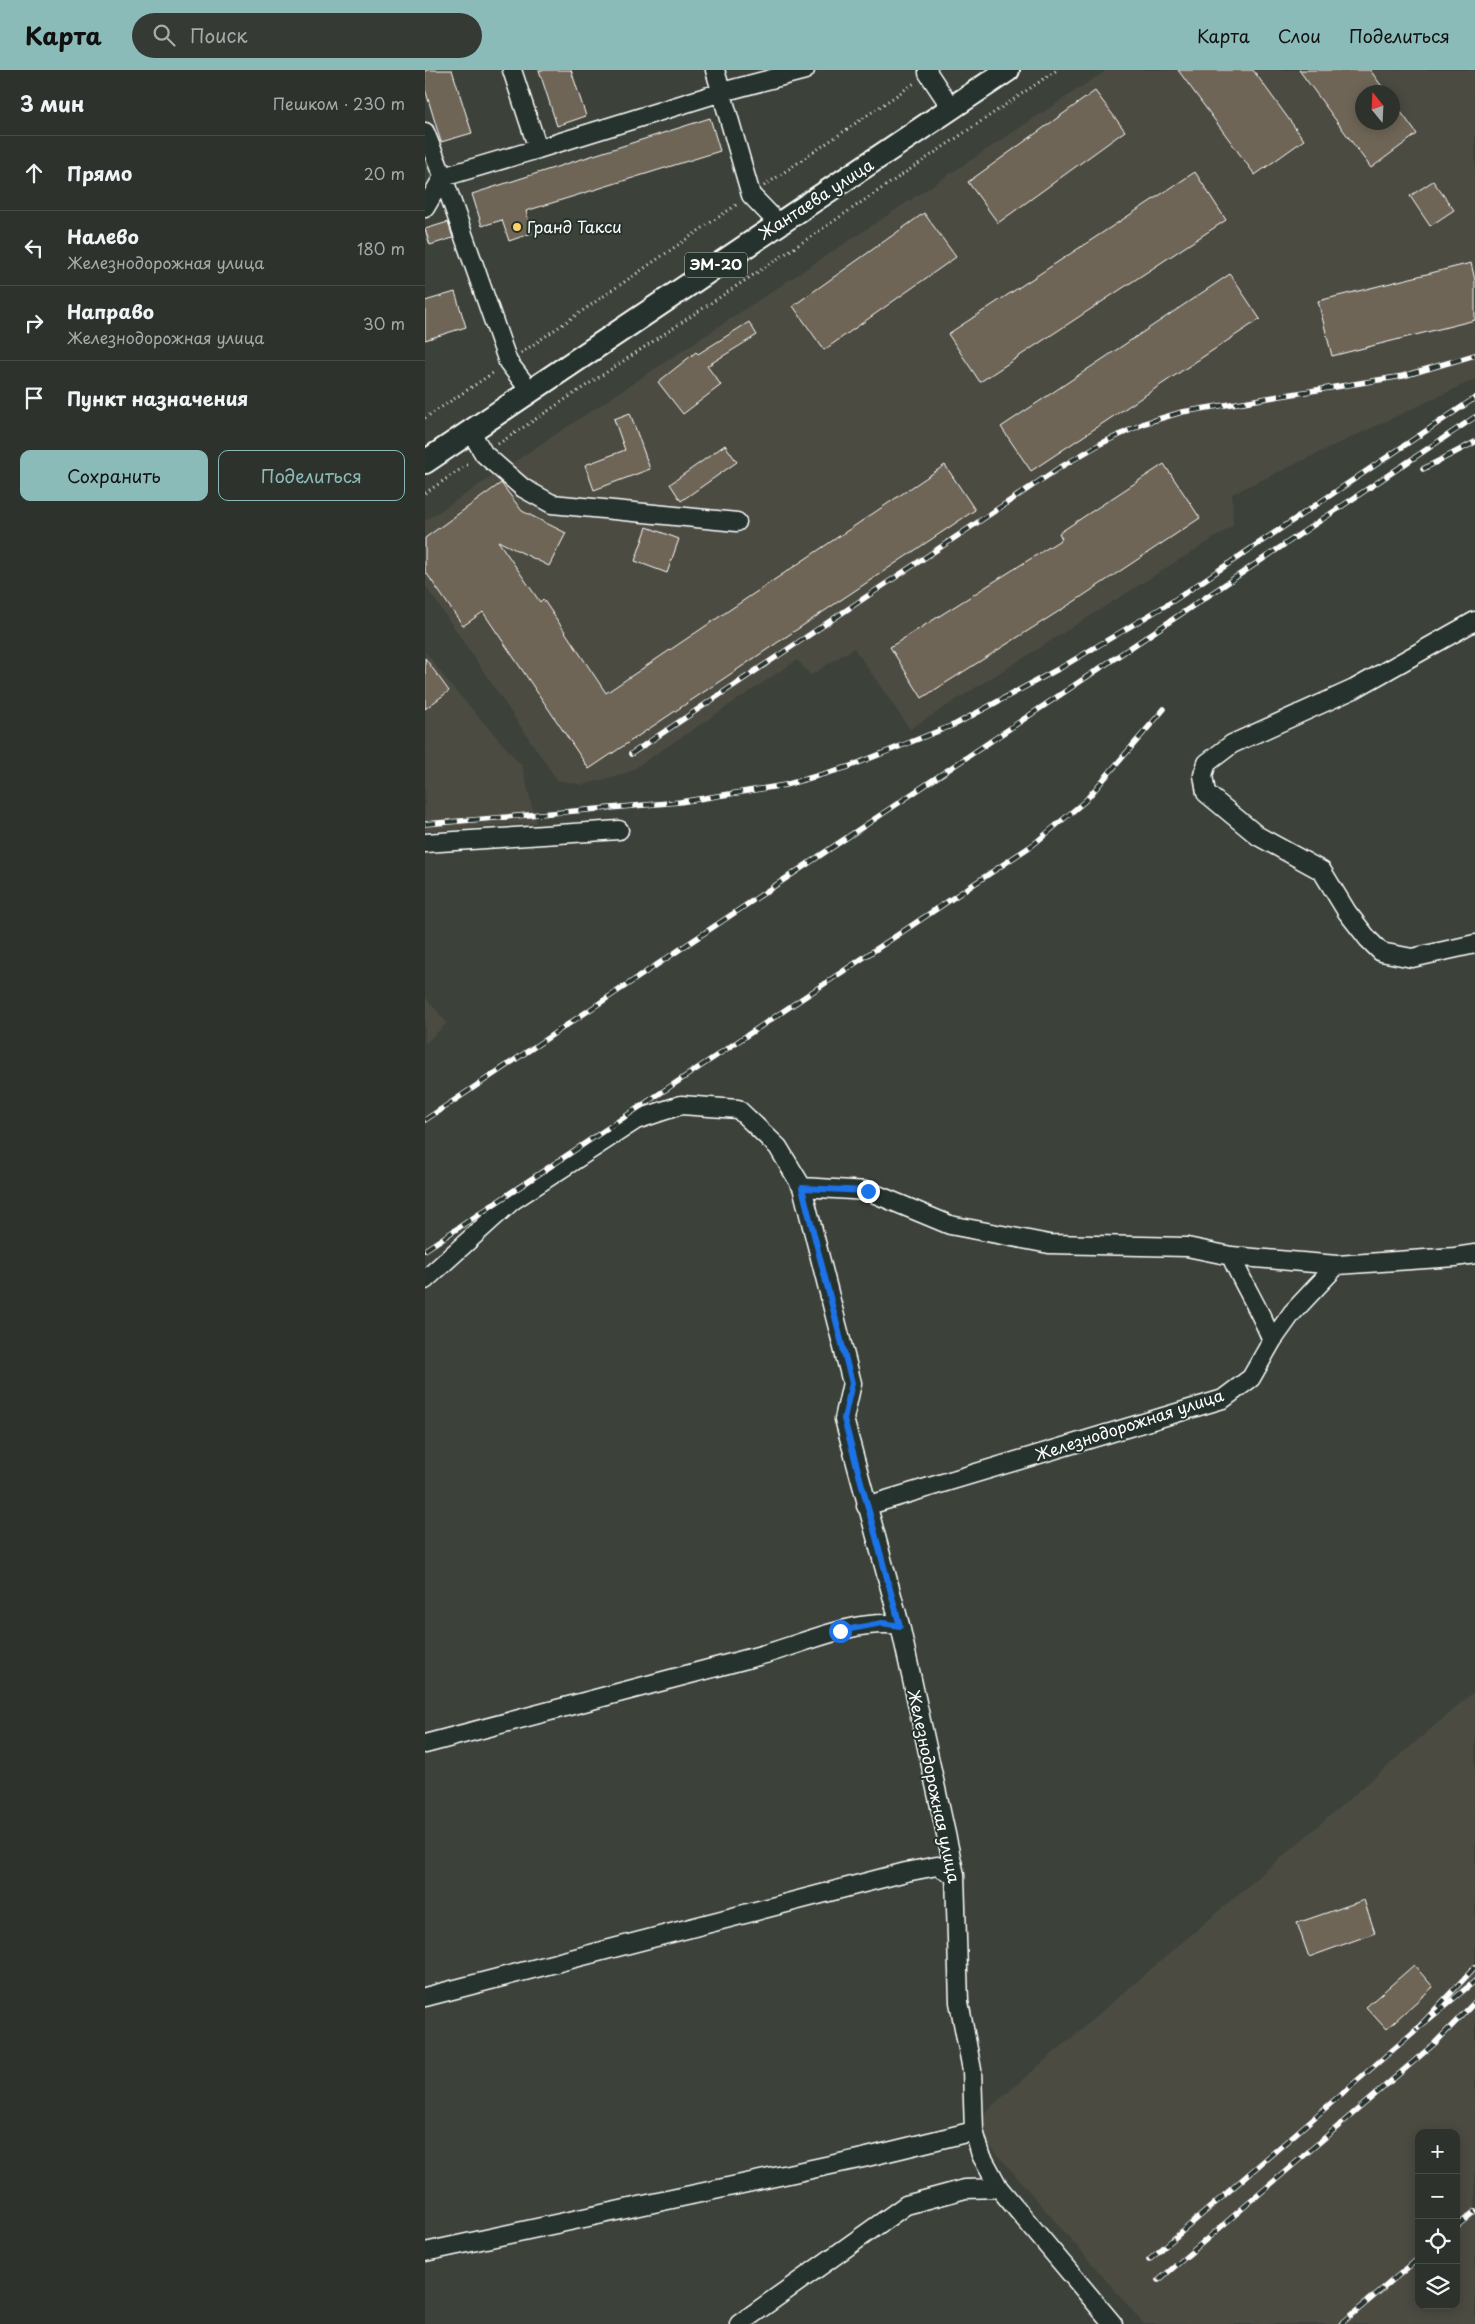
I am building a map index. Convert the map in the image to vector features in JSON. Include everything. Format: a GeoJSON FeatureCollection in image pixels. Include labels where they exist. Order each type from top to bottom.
{"type":"FeatureCollection","features":[{"type":"Feature","properties":{"kind":"main road","name":"Жантаева улица"},"geometry":{"type":"LineString","coordinates":[[425,462],[1008,70]]}},
{"type":"Feature","properties":{"kind":"street"},"geometry":{"type":"LineString","coordinates":[[512,70],[538,149]]}},
{"type":"Feature","properties":{"kind":"street"},"geometry":{"type":"LineString","coordinates":[[715,70],[751,195],[778,223]]}},
{"type":"Feature","properties":{"kind":"street"},"geometry":{"type":"LineString","coordinates":[[425,208],[443,178],[722,92],[805,70]]}},
{"type":"Feature","properties":{"kind":"street"},"geometry":{"type":"LineString","coordinates":[[928,72],[952,109]]}},
{"type":"Feature","properties":{"kind":"street"},"geometry":{"type":"LineString","coordinates":[[425,132],[508,362],[531,392]]}},
{"type":"Feature","properties":{"kind":"street"},"geometry":{"type":"LineString","coordinates":[[471,432],[484,454],[523,488],[552,504],[737,522]]}},
{"type":"Feature","properties":{"kind":"street"},"geometry":{"type":"LineString","coordinates":[[1475,621],[1354,689],[1232,744],[1207,763],[1203,775],[1206,793],[1258,836],[1322,871],[1347,912],[1381,952],[1412,958],[1475,944]]}},
{"type":"Feature","properties":{"kind":"street"},"geometry":{"type":"LineString","coordinates":[[425,843],[619,830]]}},
{"type":"Feature","properties":{"kind":"street","name":"Железнодорожная улица"},"geometry":{"type":"LineString","coordinates":[[425,1280],[512,1201],[636,1120],[681,1105],[738,1109],[778,1147],[802,1188],[852,1383],[844,1419],[900,1626],[955,1875],[959,2002],[972,2070],[974,2131],[981,2155],[999,2188],[1113,2324]]}},
{"type":"Feature","properties":{"kind":"street"},"geometry":{"type":"LineString","coordinates":[[802,1188],[868,1191],[950,1225],[1049,1244],[1187,1247],[1231,1256],[1337,1265],[1475,1254]]}},
{"type":"Feature","properties":{"kind":"street"},"geometry":{"type":"LineString","coordinates":[[1231,1256],[1242,1282],[1263,1317],[1271,1341]]}},
{"type":"Feature","properties":{"kind":"street","name":"Железнодорожная улица"},"geometry":{"type":"LineString","coordinates":[[867,1506],[1223,1399],[1251,1378],[1271,1341],[1292,1313],[1337,1265]]}},
{"type":"Feature","properties":{"kind":"street"},"geometry":{"type":"LineString","coordinates":[[425,1744],[781,1650],[857,1627],[882,1623],[900,1626]]}},
{"type":"Feature","properties":{"kind":"street"},"geometry":{"type":"LineString","coordinates":[[425,1997],[906,1872],[937,1866],[955,1875]]}},
{"type":"Feature","properties":{"kind":"street"},"geometry":{"type":"LineString","coordinates":[[425,2252],[863,2158],[974,2131]]}},
{"type":"Feature","properties":{"kind":"street"},"geometry":{"type":"LineString","coordinates":[[739,2324],[906,2205],[965,2189],[999,2188]]}},
{"type":"Feature","properties":{"kind":"path"},"geometry":{"type":"LineString","coordinates":[[425,493],[785,254],[1057,70]]}},
{"type":"Feature","properties":{"kind":"path"},"geometry":{"type":"LineString","coordinates":[[425,418],[928,72]]}},
{"type":"Feature","properties":{"kind":"shaded area"},"geometry":{"type":"Polygon","coordinates":[[[1107,70],[1475,70],[1475,379],[1232,494],[1233,526],[910,729],[854,648],[811,675],[797,660],[629,772],[583,785],[557,780],[425,585],[425,521],[1107,70]]]}},
{"type":"Feature","properties":{"kind":"shaded area"},"geometry":{"type":"Polygon","coordinates":[[[425,651],[448,682],[522,766],[536,823],[425,831],[425,651]]]}},
{"type":"Feature","properties":{"kind":"shaded area"},"geometry":{"type":"Polygon","coordinates":[[[425,997],[447,1023],[425,1044],[425,997]]]}},
{"type":"Feature","properties":{"kind":"shaded area"},"geometry":{"type":"Polygon","coordinates":[[[1475,1691],[1475,2324],[1144,2324],[971,2124],[1475,1691]]]}},
{"type":"Feature","properties":{"kind":"building"},"geometry":{"type":"Polygon","coordinates":[[[425,70],[452,70],[472,133],[441,142],[425,89],[425,70]]]}},
{"type":"Feature","properties":{"kind":"building"},"geometry":{"type":"Polygon","coordinates":[[[539,70],[571,70],[586,116],[557,126],[539,70]]]}},
{"type":"Feature","properties":{"kind":"building"},"geometry":{"type":"Polygon","coordinates":[[[1178,70],[1253,70],[1304,140],[1255,175],[1178,70]]]}},
{"type":"Feature","properties":{"kind":"building"},"geometry":{"type":"Polygon","coordinates":[[[1299,70],[1370,70],[1381,85],[1355,85],[1355,130],[1400,130],[1400,111],[1417,134],[1371,168],[1299,70]]]}},
{"type":"Feature","properties":{"kind":"building"},"geometry":{"type":"Polygon","coordinates":[[[1095,91],[1125,131],[998,223],[968,182],[1095,91]]]}},
{"type":"Feature","properties":{"kind":"building"},"geometry":{"type":"Polygon","coordinates":[[[710,118],[720,151],[526,211],[532,233],[509,241],[502,220],[482,226],[472,194],[710,118]]]}},
{"type":"Feature","properties":{"kind":"building"},"geometry":{"type":"Polygon","coordinates":[[[1195,172],[1226,220],[980,382],[948,334],[1195,172]]]}},
{"type":"Feature","properties":{"kind":"building"},"geometry":{"type":"Polygon","coordinates":[[[1433,181],[1454,210],[1430,226],[1410,196],[1433,181]]]}},
{"type":"Feature","properties":{"kind":"building"},"geometry":{"type":"Polygon","coordinates":[[[924,213],[956,257],[824,350],[793,306],[924,213]]]}},
{"type":"Feature","properties":{"kind":"building"},"geometry":{"type":"Polygon","coordinates":[[[448,222],[453,238],[430,245],[425,229],[448,222]]]}},
{"type":"Feature","properties":{"kind":"building"},"geometry":{"type":"Polygon","coordinates":[[[1471,263],[1475,280],[1475,320],[1332,356],[1318,301],[1471,263]]]}},
{"type":"Feature","properties":{"kind":"building"},"geometry":{"type":"Polygon","coordinates":[[[1230,274],[1260,319],[1031,471],[1001,427],[1230,274]]]}},
{"type":"Feature","properties":{"kind":"building"},"geometry":{"type":"Polygon","coordinates":[[[455,292],[466,327],[425,340],[425,301],[455,292]]]}},
{"type":"Feature","properties":{"kind":"building"},"geometry":{"type":"Polygon","coordinates":[[[749,322],[757,335],[707,366],[721,385],[683,414],[658,382],[696,352],[698,354],[749,322]]]}},
{"type":"Feature","properties":{"kind":"building"},"geometry":{"type":"Polygon","coordinates":[[[630,413],[650,469],[594,490],[585,465],[625,450],[614,419],[630,413]]]}},
{"type":"Feature","properties":{"kind":"building"},"geometry":{"type":"Polygon","coordinates":[[[725,445],[737,462],[681,501],[670,484],[725,445]]]}},
{"type":"Feature","properties":{"kind":"building"},"geometry":{"type":"Polygon","coordinates":[[[1164,464],[1200,518],[1075,601],[922,698],[890,647],[1062,539],[1059,533],[1164,464]]]}},
{"type":"Feature","properties":{"kind":"building"},"geometry":{"type":"Polygon","coordinates":[[[945,465],[975,510],[589,769],[483,612],[463,626],[425,571],[425,538],[501,483],[522,511],[566,533],[549,566],[498,541],[540,602],[543,599],[606,693],[945,465]]]}},
{"type":"Feature","properties":{"kind":"building"},"geometry":{"type":"Polygon","coordinates":[[[647,527],[679,539],[667,573],[635,561],[647,527]]]}},
{"type":"Feature","properties":{"kind":"building"},"geometry":{"type":"Polygon","coordinates":[[[425,658],[449,691],[425,709],[425,658]]]}},
{"type":"Feature","properties":{"kind":"building"},"geometry":{"type":"Polygon","coordinates":[[[1364,1900],[1375,1933],[1309,1957],[1297,1923],[1364,1900]]]}},
{"type":"Feature","properties":{"kind":"building"},"geometry":{"type":"Polygon","coordinates":[[[1414,1965],[1433,1987],[1386,2029],[1366,2007],[1414,1965]]]}},
{"type":"Feature","properties":{"kind":"railway"},"geometry":{"type":"LineString","coordinates":[[631,754],[1059,468],[1100,444],[1145,423],[1182,412],[1403,376],[1475,355]]}},
{"type":"Feature","properties":{"kind":"railway"},"geometry":{"type":"LineString","coordinates":[[425,824],[680,802],[785,785],[848,767],[956,724],[1062,667],[1173,601],[1475,398]]}},
{"type":"Feature","properties":{"kind":"railway"},"geometry":{"type":"LineString","coordinates":[[425,1120],[1475,417]]}},
{"type":"Feature","properties":{"kind":"railway"},"geometry":{"type":"LineString","coordinates":[[1423,469],[1475,442]]}},
{"type":"Feature","properties":{"kind":"railway"},"geometry":{"type":"LineString","coordinates":[[425,1250],[1034,844],[1085,801],[1164,709]]}},
{"type":"Feature","properties":{"kind":"railway"},"geometry":{"type":"LineString","coordinates":[[1475,1967],[1417,2029],[1475,1981]]}},
{"type":"Feature","properties":{"kind":"railway"},"geometry":{"type":"LineString","coordinates":[[1159,2280],[1434,2044],[1475,2002]]}},
{"type":"Feature","properties":{"kind":"railway"},"geometry":{"type":"LineString","coordinates":[[1149,2260],[1417,2029]]}},
{"type":"Feature","properties":{"kind":"railway"},"geometry":{"type":"LineString","coordinates":[[1460,2224],[1475,2211]]}},
{"type":"Feature","properties":{"kind":"railway"},"geometry":{"type":"LineString","coordinates":[[1341,2324],[1415,2261]]}},
{"type":"Feature","properties":{"kind":"place","name":"Гранд Такси"},"geometry":{"type":"Point","coordinates":[517,227]}},
{"type":"Feature","properties":{"kind":"route"},"geometry":{"type":"LineString","coordinates":[[840,1631],[882,1623],[900,1626],[844,1419],[852,1383],[802,1188],[868,1191]]}}]}
